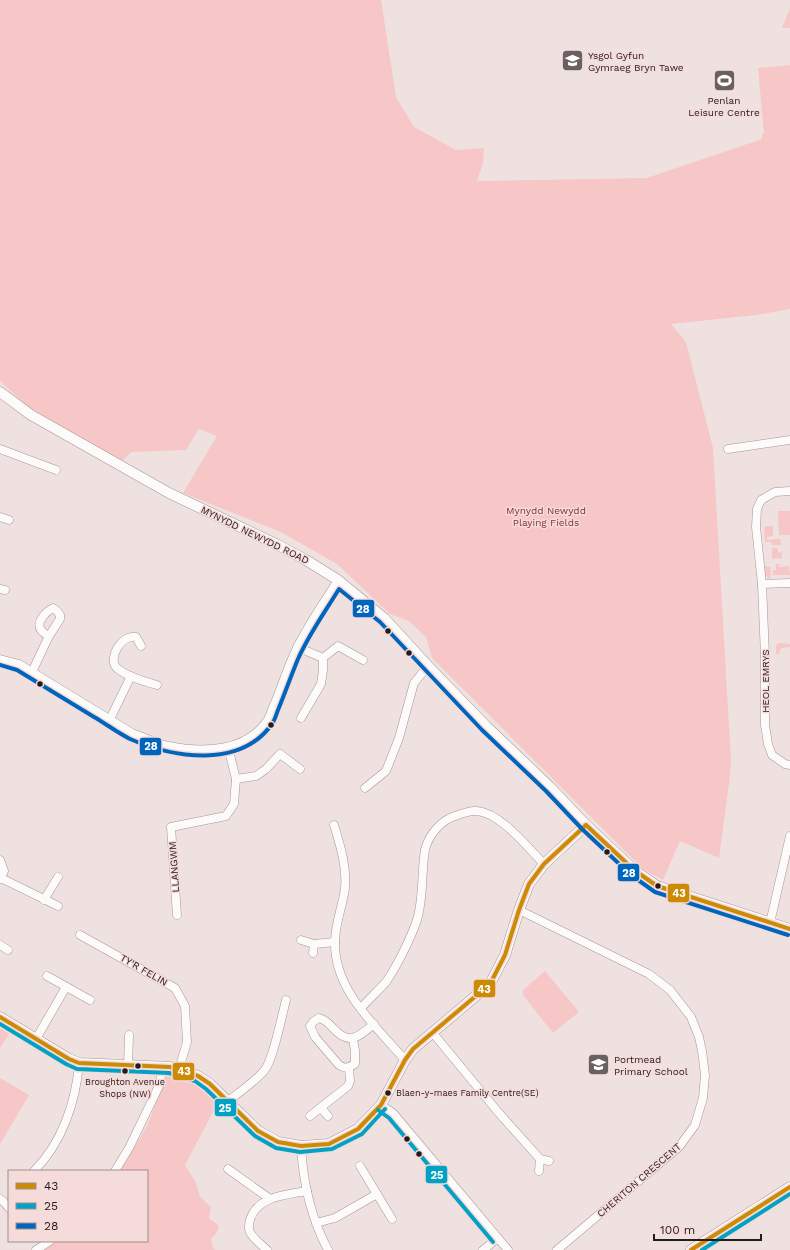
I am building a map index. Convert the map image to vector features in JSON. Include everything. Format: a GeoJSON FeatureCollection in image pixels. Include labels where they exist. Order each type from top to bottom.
{"type":"FeatureCollection","features":[{"type":"Feature","properties":{"kind":"street","name":"MYNYDD NEWYDD ROAD"},"geometry":{"type":"LineString","coordinates":[[0,392],[31,415],[163,489],[278,545],[338,580],[384,618],[486,726],[550,787],[586,825],[634,870],[657,886],[790,929]]}},
{"type":"Feature","properties":{"kind":"street"},"geometry":{"type":"LineString","coordinates":[[728,449],[790,440]]}},
{"type":"Feature","properties":{"kind":"street"},"geometry":{"type":"LineString","coordinates":[[0,449],[56,470]]}},
{"type":"Feature","properties":{"kind":"street","name":"HEOL EMRYS"},"geometry":{"type":"LineString","coordinates":[[790,491],[775,492],[761,500],[757,509],[756,527],[762,584],[766,656],[765,727],[768,744],[772,755],[790,765]]}},
{"type":"Feature","properties":{"kind":"street"},"geometry":{"type":"LineString","coordinates":[[0,517],[9,520]]}},
{"type":"Feature","properties":{"kind":"street"},"geometry":{"type":"LineString","coordinates":[[0,659],[19,664],[132,733],[169,746],[206,750],[228,747],[245,741],[267,721],[278,698],[297,647],[338,580]]}},
{"type":"Feature","properties":{"kind":"street"},"geometry":{"type":"LineString","coordinates":[[762,584],[790,583]]}},
{"type":"Feature","properties":{"kind":"street"},"geometry":{"type":"LineString","coordinates":[[32,672],[49,636]]}},
{"type":"Feature","properties":{"kind":"street"},"geometry":{"type":"LineString","coordinates":[[141,646],[136,636],[129,636],[122,642],[114,655],[114,663],[118,669],[131,676],[157,685]]}},
{"type":"Feature","properties":{"kind":"street"},"geometry":{"type":"LineString","coordinates":[[323,658],[338,646],[363,660]]}},
{"type":"Feature","properties":{"kind":"street"},"geometry":{"type":"LineString","coordinates":[[297,647],[323,658]]}},
{"type":"Feature","properties":{"kind":"street"},"geometry":{"type":"LineString","coordinates":[[301,718],[321,684],[323,658]]}},
{"type":"Feature","properties":{"kind":"street"},"geometry":{"type":"LineString","coordinates":[[365,788],[386,771],[399,738],[414,683],[428,666]]}},
{"type":"Feature","properties":{"kind":"street"},"geometry":{"type":"LineString","coordinates":[[110,719],[131,676]]}},
{"type":"Feature","properties":{"kind":"street","name":"LLANGWM"},"geometry":{"type":"LineString","coordinates":[[177,915],[171,827],[226,816],[234,804],[236,779],[228,747]]}},
{"type":"Feature","properties":{"kind":"street"},"geometry":{"type":"LineString","coordinates":[[236,779],[256,776],[280,754],[300,769]]}},
{"type":"Feature","properties":{"kind":"street"},"geometry":{"type":"LineString","coordinates":[[361,1008],[386,981],[405,948],[417,920],[422,897],[425,850],[431,836],[443,822],[459,814],[475,811],[484,813],[501,821],[544,864]]}},
{"type":"Feature","properties":{"kind":"street"},"geometry":{"type":"LineString","coordinates":[[334,825],[344,858],[345,888],[338,915],[335,942],[342,979],[349,994],[405,1060]]}},
{"type":"Feature","properties":{"kind":"street"},"geometry":{"type":"LineString","coordinates":[[0,1017],[69,1059],[79,1063],[163,1067],[179,1069],[198,1076],[210,1084],[258,1131],[278,1142],[301,1146],[329,1144],[358,1130],[381,1105],[405,1060],[413,1049],[490,984],[505,955],[529,884],[544,864],[586,825]]}},
{"type":"Feature","properties":{"kind":"street"},"geometry":{"type":"LineString","coordinates":[[770,923],[790,836]]}},
{"type":"Feature","properties":{"kind":"street"},"geometry":{"type":"LineString","coordinates":[[0,860],[4,871],[0,879],[58,906]]}},
{"type":"Feature","properties":{"kind":"street"},"geometry":{"type":"LineString","coordinates":[[44,900],[58,877]]}},
{"type":"Feature","properties":{"kind":"street","name":"CHERITON CRESCENT"},"geometry":{"type":"LineString","coordinates":[[519,910],[649,974],[670,990],[691,1017],[699,1037],[705,1074],[703,1098],[695,1124],[679,1147],[557,1250]]}},
{"type":"Feature","properties":{"kind":"street","name":"TY'R FELIN"},"geometry":{"type":"LineString","coordinates":[[80,935],[175,988],[185,1006],[187,1034],[187,1042],[179,1069]]}},
{"type":"Feature","properties":{"kind":"street"},"geometry":{"type":"LineString","coordinates":[[301,940],[314,944],[335,942]]}},
{"type":"Feature","properties":{"kind":"street"},"geometry":{"type":"LineString","coordinates":[[313,953],[314,944]]}},
{"type":"Feature","properties":{"kind":"street"},"geometry":{"type":"LineString","coordinates":[[0,945],[8,950]]}},
{"type":"Feature","properties":{"kind":"street"},"geometry":{"type":"LineString","coordinates":[[47,976],[90,1000]]}},
{"type":"Feature","properties":{"kind":"street"},"geometry":{"type":"LineString","coordinates":[[36,1039],[66,987]]}},
{"type":"Feature","properties":{"kind":"street"},"geometry":{"type":"LineString","coordinates":[[228,1102],[265,1071],[282,1033],[286,1000]]}},
{"type":"Feature","properties":{"kind":"street"},"geometry":{"type":"LineString","coordinates":[[353,1039],[355,1064],[348,1068],[344,1068],[339,1065],[310,1026],[314,1020],[319,1018],[325,1020],[341,1036],[353,1039],[374,1024]]}},
{"type":"Feature","properties":{"kind":"street"},"geometry":{"type":"LineString","coordinates":[[432,1032],[498,1112],[540,1159],[548,1161]]}},
{"type":"Feature","properties":{"kind":"street"},"geometry":{"type":"LineString","coordinates":[[128,1035],[128,1065]]}},
{"type":"Feature","properties":{"kind":"street"},"geometry":{"type":"LineString","coordinates":[[35,1170],[44,1161],[63,1129],[79,1074],[79,1063]]}},
{"type":"Feature","properties":{"kind":"street"},"geometry":{"type":"LineString","coordinates":[[116,1170],[129,1148],[159,1086],[163,1067]]}},
{"type":"Feature","properties":{"kind":"street"},"geometry":{"type":"LineString","coordinates":[[310,1116],[348,1086],[350,1081],[348,1068]]}},
{"type":"Feature","properties":{"kind":"street"},"geometry":{"type":"LineString","coordinates":[[381,1105],[393,1113],[508,1250]]}},
{"type":"Feature","properties":{"kind":"street"},"geometry":{"type":"LineString","coordinates":[[321,1108],[328,1116]]}},
{"type":"Feature","properties":{"kind":"street"},"geometry":{"type":"LineString","coordinates":[[301,1146],[302,1171],[316,1223],[328,1250]]}},
{"type":"Feature","properties":{"kind":"street"},"geometry":{"type":"LineString","coordinates":[[539,1171],[540,1159]]}},
{"type":"Feature","properties":{"kind":"street"},"geometry":{"type":"LineString","coordinates":[[360,1166],[392,1219]]}},
{"type":"Feature","properties":{"kind":"street"},"geometry":{"type":"LineString","coordinates":[[228,1169],[270,1199]]}},
{"type":"Feature","properties":{"kind":"street"},"geometry":{"type":"LineString","coordinates":[[691,1250],[790,1187]]}},
{"type":"Feature","properties":{"kind":"street"},"geometry":{"type":"LineString","coordinates":[[267,1250],[250,1232],[249,1224],[252,1213],[262,1202],[307,1190]]}},
{"type":"Feature","properties":{"kind":"street"},"geometry":{"type":"LineString","coordinates":[[316,1223],[335,1218],[377,1194]]}},
{"type":"Feature","properties":{"kind":"street"},"geometry":{"type":"LineString","coordinates":[[483,1250],[498,1238]]}},
{"type":"Feature","properties":{"kind":"street"},"geometry":{"type":"LineString","coordinates":[[37,1249],[48,1242]]}},
{"type":"Feature","properties":{"kind":"green space","name":"Mynydd Newydd Playing Fields"},"geometry":{"type":"Polygon","coordinates":[[[0,0],[381,0],[396,97],[414,127],[456,150],[484,148],[483,163],[477,181],[647,178],[762,139],[762,134],[764,134],[758,68],[790,65],[790,309],[756,315],[671,324],[686,342],[713,448],[731,761],[719,858],[680,841],[663,880],[643,869],[432,658],[426,637],[409,621],[390,614],[337,564],[281,532],[183,493],[217,436],[199,429],[186,450],[131,452],[122,461],[28,407],[0,381],[0,0]]]}},
{"type":"Feature","properties":{"kind":"green space"},"geometry":{"type":"Polygon","coordinates":[[[790,9],[790,28],[782,28],[790,9]]]}},
{"type":"Feature","properties":{"kind":"green space"},"geometry":{"type":"Polygon","coordinates":[[[778,511],[790,511],[790,535],[779,535],[778,511]]]}},
{"type":"Feature","properties":{"kind":"green space"},"geometry":{"type":"Polygon","coordinates":[[[765,526],[773,526],[773,536],[767,537],[767,540],[780,539],[781,545],[772,545],[771,542],[765,542],[765,526]]]}},
{"type":"Feature","properties":{"kind":"green space"},"geometry":{"type":"Polygon","coordinates":[[[772,548],[777,548],[779,553],[782,552],[782,558],[772,559],[772,548]]]}},
{"type":"Feature","properties":{"kind":"green space"},"geometry":{"type":"Polygon","coordinates":[[[776,564],[779,564],[779,567],[789,566],[790,575],[773,575],[773,570],[776,570],[776,564]]]}},
{"type":"Feature","properties":{"kind":"green space"},"geometry":{"type":"Polygon","coordinates":[[[765,566],[771,567],[770,579],[765,575],[765,566]]]}},
{"type":"Feature","properties":{"kind":"green space"},"geometry":{"type":"Polygon","coordinates":[[[779,643],[790,644],[790,647],[781,648],[779,654],[776,654],[776,645],[779,643]]]}},
{"type":"Feature","properties":{"kind":"green space"},"geometry":{"type":"Polygon","coordinates":[[[545,971],[579,1012],[553,1033],[523,995],[523,990],[545,971]]]}},
{"type":"Feature","properties":{"kind":"green space"},"geometry":{"type":"Polygon","coordinates":[[[0,1028],[9,1034],[0,1048],[0,1028]]]}},
{"type":"Feature","properties":{"kind":"green space"},"geometry":{"type":"Polygon","coordinates":[[[167,1075],[184,1078],[191,1081],[212,1096],[224,1108],[214,1110],[185,1165],[196,1183],[200,1197],[211,1207],[209,1218],[219,1226],[217,1232],[211,1239],[213,1248],[216,1250],[44,1250],[55,1242],[148,1242],[148,1170],[121,1170],[147,1126],[167,1075]]]}},
{"type":"Feature","properties":{"kind":"green space"},"geometry":{"type":"Polygon","coordinates":[[[0,1078],[29,1095],[0,1144],[0,1078]]]}},
{"type":"Feature","properties":{"kind":"transit line","name":"28"},"geometry":{"type":"LineString","coordinates":[[0,665],[17,670],[121,734],[147,746],[186,754],[206,756],[225,754],[242,748],[259,738],[272,724],[302,650],[339,589],[380,622],[482,730],[546,791],[582,829],[631,875],[655,892],[788,935]]}},
{"type":"Feature","properties":{"kind":"transit line","name":"43"},"geometry":{"type":"LineString","coordinates":[[586,825],[634,870],[657,886],[790,929]]}},
{"type":"Feature","properties":{"kind":"transit line","name":"43"},"geometry":{"type":"LineString","coordinates":[[0,1017],[69,1059],[79,1063],[170,1067],[198,1076],[210,1084],[258,1131],[278,1142],[301,1146],[329,1144],[358,1129],[381,1105],[405,1060],[413,1049],[490,984],[505,955],[529,884],[544,864],[586,825]]}},
{"type":"Feature","properties":{"kind":"transit line","name":"25"},"geometry":{"type":"LineString","coordinates":[[0,1024],[66,1064],[77,1069],[169,1073],[195,1081],[206,1089],[255,1136],[276,1148],[300,1152],[332,1149],[362,1134],[385,1109]]}},
{"type":"Feature","properties":{"kind":"transit line","name":"25"},"geometry":{"type":"LineString","coordinates":[[378,1110],[389,1118],[493,1242]]}},
{"type":"Feature","properties":{"kind":"transit line","name":"43"},"geometry":{"type":"LineString","coordinates":[[691,1250],[790,1187]]}},
{"type":"Feature","properties":{"kind":"transit line","name":"25"},"geometry":{"type":"LineString","coordinates":[[702,1250],[790,1194]]}},
{"type":"Feature","properties":{"kind":"place","name":"Ysgol Gyfun Gymraeg Bryn Tawe"},"geometry":{"type":"Point","coordinates":[573,61]}},
{"type":"Feature","properties":{"kind":"place","name":"Penlan Leisure Centre"},"geometry":{"type":"Point","coordinates":[724,80]}},
{"type":"Feature","properties":{"kind":"place","name":"Portmead Primary School"},"geometry":{"type":"Point","coordinates":[598,1065]}},
{"type":"Feature","properties":{"kind":"place","name":"Broughton Avenue Shops (NW)"},"geometry":{"type":"Point","coordinates":[125,1071]}},
{"type":"Feature","properties":{"kind":"place","name":"Blaen-y-maes Family Centre(SE)"},"geometry":{"type":"Point","coordinates":[388,1093]}}]}
